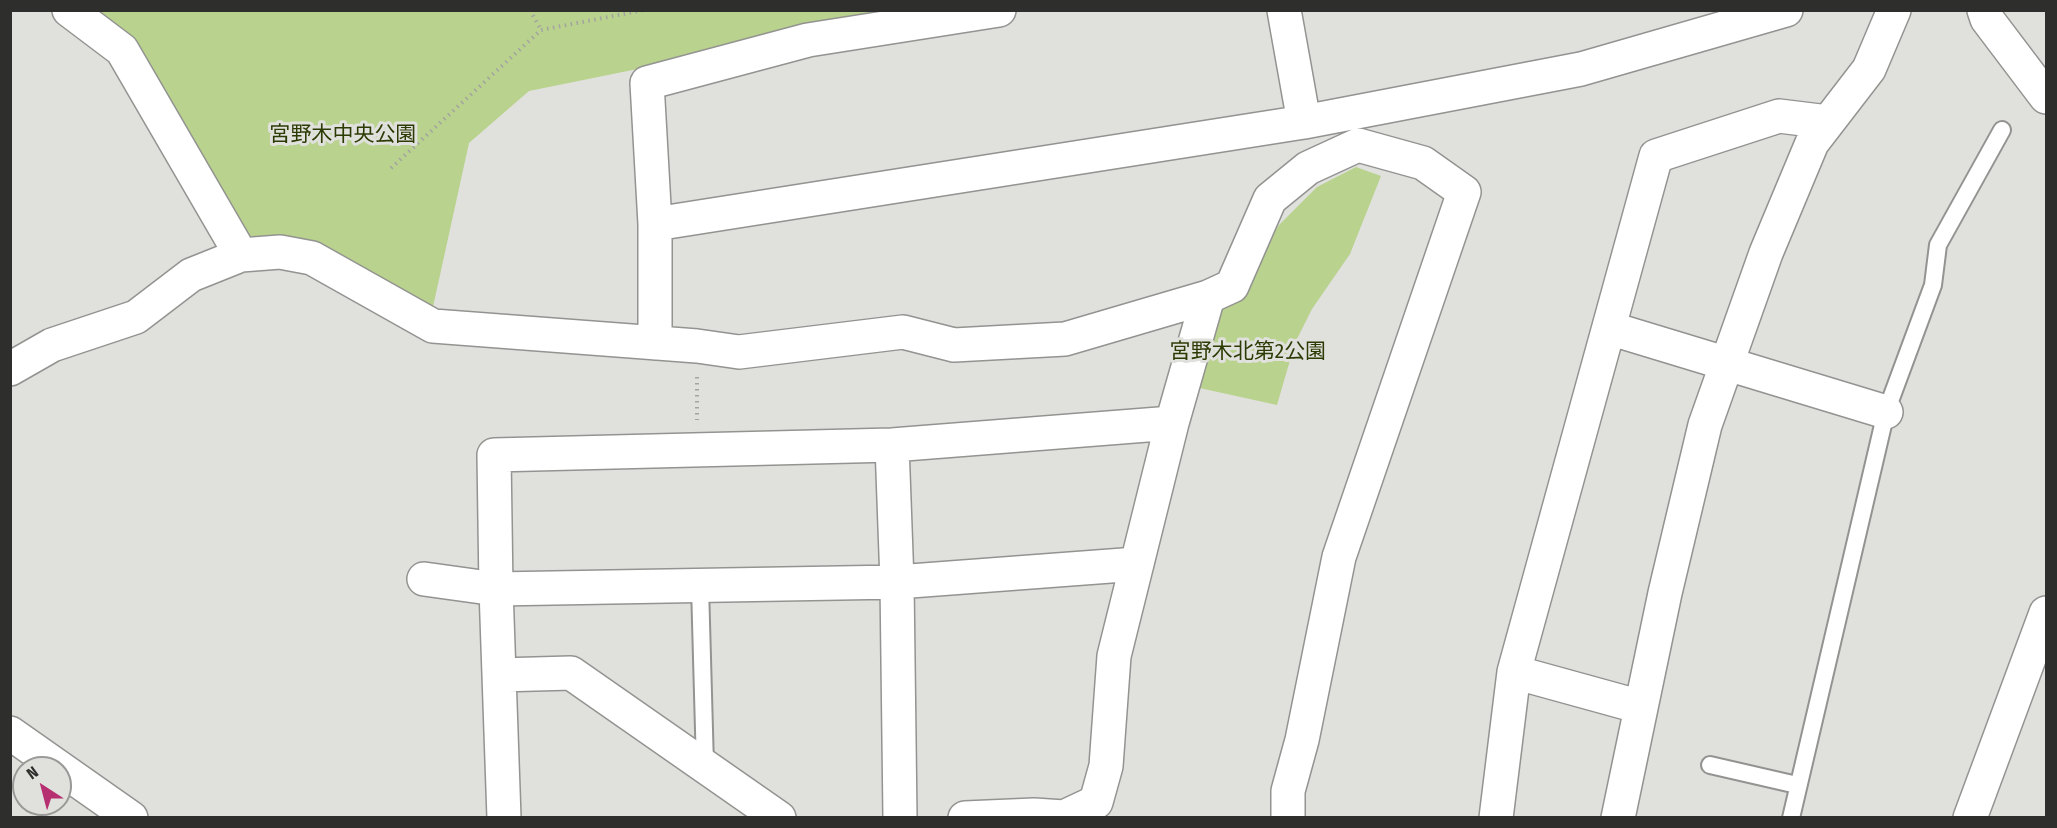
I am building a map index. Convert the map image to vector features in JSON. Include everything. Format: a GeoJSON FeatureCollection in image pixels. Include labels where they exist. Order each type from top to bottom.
{"type":"FeatureCollection","features":[{"type":"Feature","properties":{"kind":"street"},"geometry":{"type":"LineString","coordinates":[[69,10],[122,50],[241,255]]}},
{"type":"Feature","properties":{"kind":"street"},"geometry":{"type":"LineString","coordinates":[[1284,10],[1304,122]]}},
{"type":"Feature","properties":{"kind":"street"},"geometry":{"type":"LineString","coordinates":[[655,224],[1304,122],[1581,69],[1786,10]]}},
{"type":"Feature","properties":{"kind":"street"},"geometry":{"type":"LineString","coordinates":[[1618,818],[1665,593],[1705,425],[1766,253],[1812,143],[1869,69],[1894,10]]}},
{"type":"Feature","properties":{"kind":"street"},"geometry":{"type":"LineString","coordinates":[[1984,10],[1988,19],[2046,96]]}},
{"type":"Feature","properties":{"kind":"street"},"geometry":{"type":"LineString","coordinates":[[655,343],[655,224],[647,83],[808,40],[997,11]]}},
{"type":"Feature","properties":{"kind":"street"},"geometry":{"type":"LineString","coordinates":[[1496,818],[1514,672],[1656,156],[1779,116],[1828,122]]}},
{"type":"Feature","properties":{"kind":"street"},"geometry":{"type":"LineString","coordinates":[[10,369],[52,345],[136,316],[192,275],[241,255],[280,252],[312,258],[433,326],[697,346],[739,352],[903,332],[954,345],[1065,339],[1208,297],[1232,286],[1270,199],[1308,168],[1358,145],[1423,163],[1464,192],[1339,557],[1302,740],[1288,791],[1288,818]]}},
{"type":"Feature","properties":{"kind":"street"},"geometry":{"type":"LineString","coordinates":[[965,818],[1064,817],[1096,802],[1106,766],[1114,656],[1172,423],[1208,297]]}},
{"type":"Feature","properties":{"kind":"street"},"geometry":{"type":"LineString","coordinates":[[1608,328],[1886,412]]}},
{"type":"Feature","properties":{"kind":"street"},"geometry":{"type":"LineString","coordinates":[[504,818],[494,455],[892,445],[1172,423]]}},
{"type":"Feature","properties":{"kind":"street"},"geometry":{"type":"LineString","coordinates":[[892,445],[897,582],[900,818]]}},
{"type":"Feature","properties":{"kind":"street"},"geometry":{"type":"LineString","coordinates":[[424,579],[496,590],[897,582],[1137,564]]}},
{"type":"Feature","properties":{"kind":"street"},"geometry":{"type":"LineString","coordinates":[[1970,818],[2045,620]]}},
{"type":"Feature","properties":{"kind":"street"},"geometry":{"type":"LineString","coordinates":[[1514,672],[1641,707]]}},
{"type":"Feature","properties":{"kind":"street"},"geometry":{"type":"LineString","coordinates":[[499,675],[571,673],[779,818]]}},
{"type":"Feature","properties":{"kind":"street"},"geometry":{"type":"LineString","coordinates":[[10,733],[130,818]]}},
{"type":"Feature","properties":{"kind":"lane"},"geometry":{"type":"LineString","coordinates":[[1791,818],[1886,412],[1933,285],[1938,245],[2002,130]]}},
{"type":"Feature","properties":{"kind":"lane"},"geometry":{"type":"LineString","coordinates":[[700,586],[705,766]]}},
{"type":"Feature","properties":{"kind":"lane"},"geometry":{"type":"LineString","coordinates":[[1710,765],[1797,785]]}},
{"type":"Feature","properties":{"kind":"path"},"geometry":{"type":"LineString","coordinates":[[530,10],[541,30]]}},
{"type":"Feature","properties":{"kind":"path"},"geometry":{"type":"LineString","coordinates":[[390,168],[541,30],[644,10]]}},
{"type":"Feature","properties":{"kind":"path"},"geometry":{"type":"LineString","coordinates":[[697,346],[697,450]]}},
{"type":"Feature","properties":{"kind":"green space","name":"宮野木中央公園"},"geometry":{"type":"Polygon","coordinates":[[[75,11],[960,11],[810,34],[529,91],[469,143],[431,316],[243,246],[75,11]]]}},
{"type":"Feature","properties":{"kind":"green space","name":"宮野木北第2公園"},"geometry":{"type":"Polygon","coordinates":[[[1356,167],[1381,176],[1350,254],[1312,309],[1295,343],[1277,405],[1195,387],[1209,330],[1279,225],[1317,187],[1356,167]]]}}]}
